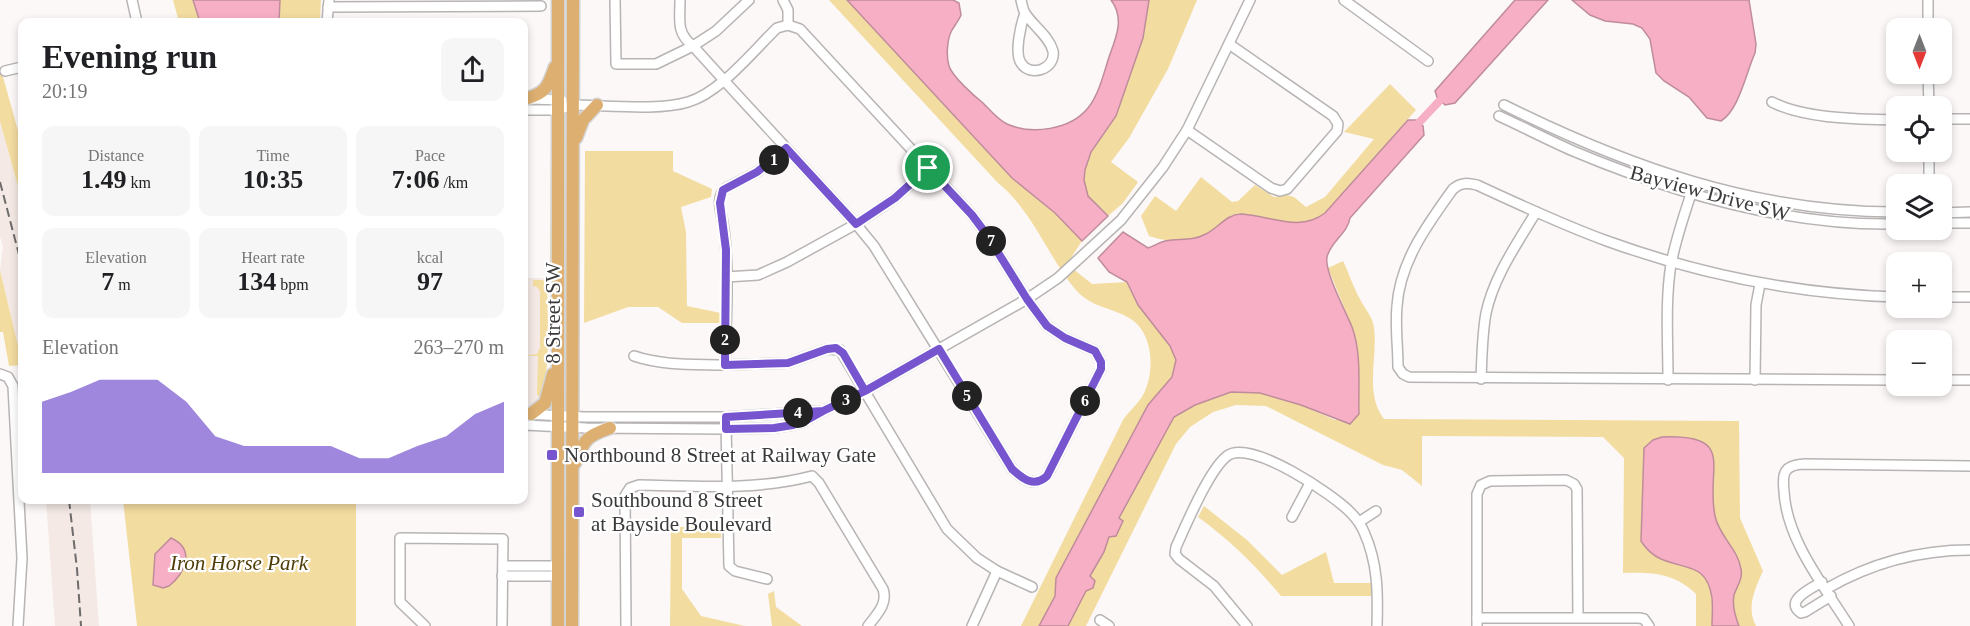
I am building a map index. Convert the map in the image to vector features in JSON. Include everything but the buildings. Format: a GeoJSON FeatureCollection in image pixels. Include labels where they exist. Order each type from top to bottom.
{"type":"FeatureCollection","features":[{"type":"Feature","properties":{"kind":"main road","name":"8 Street SW"},"geometry":{"type":"LineString","coordinates":[[558,0],[558,626]]}},
{"type":"Feature","properties":{"kind":"main road","name":"8 Street SW"},"geometry":{"type":"LineString","coordinates":[[572,626],[573,0]]}},
{"type":"Feature","properties":{"kind":"main road"},"geometry":{"type":"LineString","coordinates":[[528,101],[546,90],[556,66],[558,51]]}},
{"type":"Feature","properties":{"kind":"main road"},"geometry":{"type":"LineString","coordinates":[[572,151],[583,120],[597,105]]}},
{"type":"Feature","properties":{"kind":"main road"},"geometry":{"type":"LineString","coordinates":[[528,417],[541,408],[548,399],[558,352]]}},
{"type":"Feature","properties":{"kind":"main road"},"geometry":{"type":"LineString","coordinates":[[572,470],[585,441],[592,434],[610,428]]}},
{"type":"Feature","properties":{"kind":"street"},"geometry":{"type":"LineString","coordinates":[[132,0],[136,18]]}},
{"type":"Feature","properties":{"kind":"street"},"geometry":{"type":"LineString","coordinates":[[615,0],[616,64],[656,64],[693,46],[716,31],[749,0]]}},
{"type":"Feature","properties":{"kind":"street"},"geometry":{"type":"LineString","coordinates":[[528,103],[664,105],[688,102],[702,96],[723,80],[777,28],[788,25],[800,29],[972,215],[1047,326],[1065,338],[1095,351],[1101,362],[1101,369],[1047,476],[1042,480],[1030,482],[1012,469],[889,267],[856,224],[723,80],[693,46],[687,41],[680,30],[680,0]]}},
{"type":"Feature","properties":{"kind":"street"},"geometry":{"type":"LineString","coordinates":[[783,0],[788,10],[788,25]]}},
{"type":"Feature","properties":{"kind":"street"},"geometry":{"type":"LineString","coordinates":[[1021,0],[1025,13],[1053,51],[1052,61],[1046,68],[1036,71],[1027,69],[1020,63],[1018,51],[1021,23],[1025,13]]}},
{"type":"Feature","properties":{"kind":"street"},"geometry":{"type":"LineString","coordinates":[[528,418],[610,428],[726,429],[774,428],[793,425],[865,391],[1027,299],[1058,278],[1120,220],[1162,167],[1187,130],[1250,0]]}},
{"type":"Feature","properties":{"kind":"street"},"geometry":{"type":"LineString","coordinates":[[1344,0],[1428,61]]}},
{"type":"Feature","properties":{"kind":"street"},"geometry":{"type":"LineString","coordinates":[[1928,0],[1928,18]]}},
{"type":"Feature","properties":{"kind":"street"},"geometry":{"type":"LineString","coordinates":[[327,18],[328,3],[541,6]]}},
{"type":"Feature","properties":{"kind":"street"},"geometry":{"type":"LineString","coordinates":[[1187,130],[1271,188],[1280,191],[1287,189],[1337,131],[1338,124],[1333,116],[1229,44]]}},
{"type":"Feature","properties":{"kind":"street"},"geometry":{"type":"LineString","coordinates":[[5,71],[18,68]]}},
{"type":"Feature","properties":{"kind":"street"},"geometry":{"type":"LineString","coordinates":[[1772,102],[1786,108],[1817,114],[1886,119]]}},
{"type":"Feature","properties":{"kind":"street","name":"Bayview Drive SW"},"geometry":{"type":"LineString","coordinates":[[1504,105],[1610,154],[1648,169],[1694,182],[1818,208],[1886,212]]}},
{"type":"Feature","properties":{"kind":"street","name":"Bayview Drive SW"},"geometry":{"type":"LineString","coordinates":[[1499,116],[1572,151],[1647,180],[1691,193],[1794,216],[1886,224]]}},
{"type":"Feature","properties":{"kind":"street"},"geometry":{"type":"LineString","coordinates":[[1952,119],[1970,119]]}},
{"type":"Feature","properties":{"kind":"street"},"geometry":{"type":"LineString","coordinates":[[725,365],[726,277],[721,194],[726,188],[771,162],[786,148]]}},
{"type":"Feature","properties":{"kind":"street"},"geometry":{"type":"LineString","coordinates":[[726,277],[747,277],[766,272],[856,224],[895,198],[928,168]]}},
{"type":"Feature","properties":{"kind":"street"},"geometry":{"type":"LineString","coordinates":[[1668,380],[1668,310],[1672,262],[1694,182]]}},
{"type":"Feature","properties":{"kind":"street"},"geometry":{"type":"LineString","coordinates":[[1886,296],[1828,293],[1760,284],[1672,262],[1606,241],[1468,183],[1457,185],[1417,243],[1403,276],[1397,306],[1400,371],[1416,378],[1886,380]]}},
{"type":"Feature","properties":{"kind":"street"},"geometry":{"type":"LineString","coordinates":[[1481,379],[1482,339],[1494,289],[1536,212]]}},
{"type":"Feature","properties":{"kind":"street"},"geometry":{"type":"LineString","coordinates":[[1952,213],[1970,212]]}},
{"type":"Feature","properties":{"kind":"street"},"geometry":{"type":"LineString","coordinates":[[1952,224],[1970,223]]}},
{"type":"Feature","properties":{"kind":"street"},"geometry":{"type":"LineString","coordinates":[[1755,380],[1756,306],[1760,284]]}},
{"type":"Feature","properties":{"kind":"street"},"geometry":{"type":"LineString","coordinates":[[1952,297],[1970,297]]}},
{"type":"Feature","properties":{"kind":"street"},"geometry":{"type":"LineString","coordinates":[[634,356],[659,363],[675,364],[788,363],[836,348],[843,353],[947,529],[969,551],[997,571],[1032,587]]}},
{"type":"Feature","properties":{"kind":"street"},"geometry":{"type":"LineString","coordinates":[[4,375],[13,386],[18,482]]}},
{"type":"Feature","properties":{"kind":"street"},"geometry":{"type":"LineString","coordinates":[[1952,380],[1970,381]]}},
{"type":"Feature","properties":{"kind":"street"},"geometry":{"type":"LineString","coordinates":[[572,422],[823,411]]}},
{"type":"Feature","properties":{"kind":"street"},"geometry":{"type":"LineString","coordinates":[[726,417],[729,566],[735,571],[767,579]]}},
{"type":"Feature","properties":{"kind":"street"},"geometry":{"type":"LineString","coordinates":[[1247,626],[1214,586],[1175,554],[1216,468],[1228,454],[1248,453],[1263,458],[1329,494],[1351,512],[1364,531],[1377,574],[1377,626]]}},
{"type":"Feature","properties":{"kind":"street"},"geometry":{"type":"LineString","coordinates":[[1849,626],[1796,538],[1786,513],[1783,477],[1790,467],[1804,464],[1970,466]]}},
{"type":"Feature","properties":{"kind":"street"},"geometry":{"type":"LineString","coordinates":[[626,626],[625,496],[627,492],[639,485],[777,484],[812,476],[819,483],[884,593],[883,604],[868,626]]}},
{"type":"Feature","properties":{"kind":"street"},"geometry":{"type":"LineString","coordinates":[[1578,617],[1577,489],[1574,484],[1566,480],[1490,481],[1481,485],[1477,494],[1477,622],[1578,617],[1640,618],[1648,622],[1649,626]]}},
{"type":"Feature","properties":{"kind":"street"},"geometry":{"type":"LineString","coordinates":[[1292,517],[1310,483]]}},
{"type":"Feature","properties":{"kind":"street"},"geometry":{"type":"LineString","coordinates":[[18,626],[22,558],[19,504]]}},
{"type":"Feature","properties":{"kind":"street"},"geometry":{"type":"LineString","coordinates":[[1359,522],[1376,511]]}},
{"type":"Feature","properties":{"kind":"street"},"geometry":{"type":"LineString","coordinates":[[425,626],[400,602],[400,538],[503,539],[502,626]]}},
{"type":"Feature","properties":{"kind":"street"},"geometry":{"type":"LineString","coordinates":[[1826,589],[1858,572],[1908,555],[1947,550],[1970,550]]}},
{"type":"Feature","properties":{"kind":"street"},"geometry":{"type":"LineString","coordinates":[[502,571],[558,571]]}},
{"type":"Feature","properties":{"kind":"street"},"geometry":{"type":"LineString","coordinates":[[972,626],[997,571]]}},
{"type":"Feature","properties":{"kind":"street"},"geometry":{"type":"LineString","coordinates":[[1100,620],[1109,626]]}},
{"type":"Feature","properties":{"kind":"shaded area"},"geometry":{"type":"Polygon","coordinates":[[[193,0],[280,0],[279,18],[199,18],[193,0]]]}},
{"type":"Feature","properties":{"kind":"shaded area"},"geometry":{"type":"Polygon","coordinates":[[[847,0],[953,0],[959,3],[961,15],[950,34],[948,43],[949,66],[954,75],[1004,122],[1017,127],[1039,130],[1061,126],[1071,121],[1092,102],[1101,83],[1118,28],[1118,14],[1111,0],[1149,0],[1143,38],[1116,116],[1091,152],[1085,170],[1084,180],[1088,196],[1108,216],[1082,241],[1055,213],[1012,178],[847,0]]]}},
{"type":"Feature","properties":{"kind":"shaded area"},"geometry":{"type":"Polygon","coordinates":[[[1515,0],[1548,0],[1455,103],[1445,105],[1437,97],[1435,91],[1515,0]]]}},
{"type":"Feature","properties":{"kind":"shaded area"},"geometry":{"type":"Polygon","coordinates":[[[1572,0],[1749,0],[1756,44],[1755,53],[1733,109],[1721,121],[1707,118],[1689,97],[1656,73],[1650,39],[1642,28],[1633,24],[1605,21],[1590,15],[1572,0]]]}},
{"type":"Feature","properties":{"kind":"shaded area"},"geometry":{"type":"Polygon","coordinates":[[[1408,120],[1416,120],[1423,126],[1424,135],[1350,218],[1327,257],[1332,281],[1355,337],[1358,359],[1359,414],[1350,424],[1301,405],[1260,393],[1231,392],[1195,405],[1174,417],[1119,518],[1123,521],[1116,536],[1109,537],[1104,552],[1090,576],[1095,581],[1093,588],[1086,591],[1068,626],[1039,626],[1055,596],[1056,578],[1148,405],[1172,377],[1176,360],[1170,346],[1138,305],[1127,282],[1109,272],[1098,258],[1123,232],[1148,248],[1165,241],[1200,236],[1227,219],[1241,214],[1294,222],[1315,219],[1325,213],[1408,120]]]}},
{"type":"Feature","properties":{"kind":"shaded area"},"geometry":{"type":"Polygon","coordinates":[[[0,121],[18,186],[18,346],[0,270],[3,246],[0,237],[0,121]]]}},
{"type":"Feature","properties":{"kind":"shaded area"},"geometry":{"type":"Polygon","coordinates":[[[528,278],[547,278],[546,364],[539,401],[528,407],[528,278]]]}},
{"type":"Feature","properties":{"kind":"shaded area"},"geometry":{"type":"Polygon","coordinates":[[[1662,437],[1701,441],[1710,448],[1714,469],[1715,516],[1741,569],[1733,599],[1739,626],[1712,626],[1712,598],[1709,587],[1700,573],[1658,557],[1649,552],[1641,541],[1644,448],[1653,440],[1662,437]]]}},
{"type":"Feature","properties":{"kind":"shaded area"},"geometry":{"type":"Polygon","coordinates":[[[46,504],[90,504],[99,626],[55,626],[46,504]]]}},
{"type":"Feature","properties":{"kind":"shaded area"},"geometry":{"type":"Polygon","coordinates":[[[171,538],[179,543],[186,555],[180,575],[169,586],[163,588],[153,585],[155,554],[171,538]]]}},
{"type":"Feature","properties":{"kind":"green space"},"geometry":{"type":"Polygon","coordinates":[[[173,0],[321,0],[320,18],[178,18],[173,0]]]}},
{"type":"Feature","properties":{"kind":"green space"},"geometry":{"type":"Polygon","coordinates":[[[829,0],[847,0],[1012,178],[1055,213],[1082,241],[1067,264],[1092,284],[1127,282],[1130,290],[1230,392],[1260,393],[1301,405],[1335,420],[1359,414],[1353,329],[1328,268],[1343,261],[1373,324],[1375,339],[1373,387],[1378,409],[1384,419],[1739,421],[1740,518],[1763,571],[1752,605],[1756,626],[1696,626],[1696,594],[1688,587],[1663,575],[1623,573],[1624,458],[1603,437],[1422,436],[1422,486],[1402,470],[1383,465],[1266,406],[1236,405],[1213,412],[1190,427],[1176,444],[1086,626],[1021,626],[1123,420],[1143,395],[1151,365],[1148,344],[1139,326],[1131,319],[1095,304],[1075,289],[1030,219],[1009,193],[829,0]]]}},
{"type":"Feature","properties":{"kind":"green space"},"geometry":{"type":"Polygon","coordinates":[[[1149,0],[1197,0],[1168,69],[1129,138],[1111,162],[1138,182],[1123,203],[1108,216],[1088,196],[1084,180],[1085,170],[1091,152],[1116,116],[1149,0]]]}},
{"type":"Feature","properties":{"kind":"green space"},"geometry":{"type":"Polygon","coordinates":[[[0,66],[18,131],[18,186],[0,121],[0,66]]]}},
{"type":"Feature","properties":{"kind":"green space"},"geometry":{"type":"Polygon","coordinates":[[[1390,84],[1416,110],[1325,213],[1315,219],[1292,223],[1232,215],[1213,230],[1194,239],[1173,241],[1149,236],[1141,216],[1155,196],[1176,211],[1201,177],[1232,202],[1238,201],[1255,185],[1274,197],[1287,195],[1294,197],[1306,207],[1325,197],[1374,139],[1344,132],[1390,84]]]}},
{"type":"Feature","properties":{"kind":"green space"},"geometry":{"type":"Polygon","coordinates":[[[551,123],[553,129],[553,260],[550,264],[551,123]]]}},
{"type":"Feature","properties":{"kind":"green space"},"geometry":{"type":"Polygon","coordinates":[[[585,151],[673,151],[673,171],[712,189],[711,197],[681,207],[686,232],[687,306],[721,313],[721,323],[682,323],[658,307],[628,307],[584,323],[585,151]]]}},
{"type":"Feature","properties":{"kind":"green space"},"geometry":{"type":"Polygon","coordinates":[[[0,270],[18,346],[18,365],[9,366],[3,332],[0,332],[0,270]]]}},
{"type":"Feature","properties":{"kind":"green space"},"geometry":{"type":"Polygon","coordinates":[[[533,280],[547,280],[547,358],[544,387],[540,398],[537,394],[538,356],[528,356],[537,354],[540,348],[540,291],[533,286],[533,280]]]}},
{"type":"Feature","properties":{"kind":"green space","name":"Iron Horse Park"},"geometry":{"type":"Polygon","coordinates":[[[123,504],[356,504],[356,626],[137,626],[123,504]]]}},
{"type":"Feature","properties":{"kind":"green space"},"geometry":{"type":"Polygon","coordinates":[[[1204,506],[1247,540],[1282,575],[1326,552],[1334,583],[1371,583],[1371,596],[1281,596],[1242,554],[1198,517],[1204,506]]]}},
{"type":"Feature","properties":{"kind":"green space"},"geometry":{"type":"Polygon","coordinates":[[[671,527],[721,527],[721,538],[682,538],[682,589],[701,616],[745,626],[670,626],[671,527]]]}},
{"type":"Feature","properties":{"kind":"green space"},"geometry":{"type":"Polygon","coordinates":[[[774,591],[776,607],[802,626],[772,626],[768,594],[774,591]]]}},
{"type":"Feature","properties":{"kind":"waterway"},"geometry":{"type":"LineString","coordinates":[[1413,129],[1446,94]]}},
{"type":"Feature","properties":{"kind":"railway"},"geometry":{"type":"LineString","coordinates":[[0,182],[18,251]]}},
{"type":"Feature","properties":{"kind":"railway"},"geometry":{"type":"LineString","coordinates":[[69,504],[81,626]]}},
{"type":"Feature","properties":{"kind":"place","name":"Northbound 8 Street at Railway Gate"},"geometry":{"type":"Point","coordinates":[552,455]}},
{"type":"Feature","properties":{"kind":"place","name":"Southbound 8 Street at Bayside Boulevard"},"geometry":{"type":"Point","coordinates":[579,512]}},
{"type":"Feature","properties":{"kind":"route"},"geometry":{"type":"LineString","coordinates":[[928,168],[895,198],[856,224],[786,148],[757,172],[723,190],[720,203],[726,250],[725,365],[788,363],[836,348],[843,353],[865,391],[805,421],[793,425],[774,428],[726,429],[726,417],[823,411],[865,391],[939,349],[1012,469],[1030,482],[1042,480],[1047,476],[1101,369],[1101,362],[1095,351],[1075,344],[1047,326],[972,215],[928,168]]}}]}
